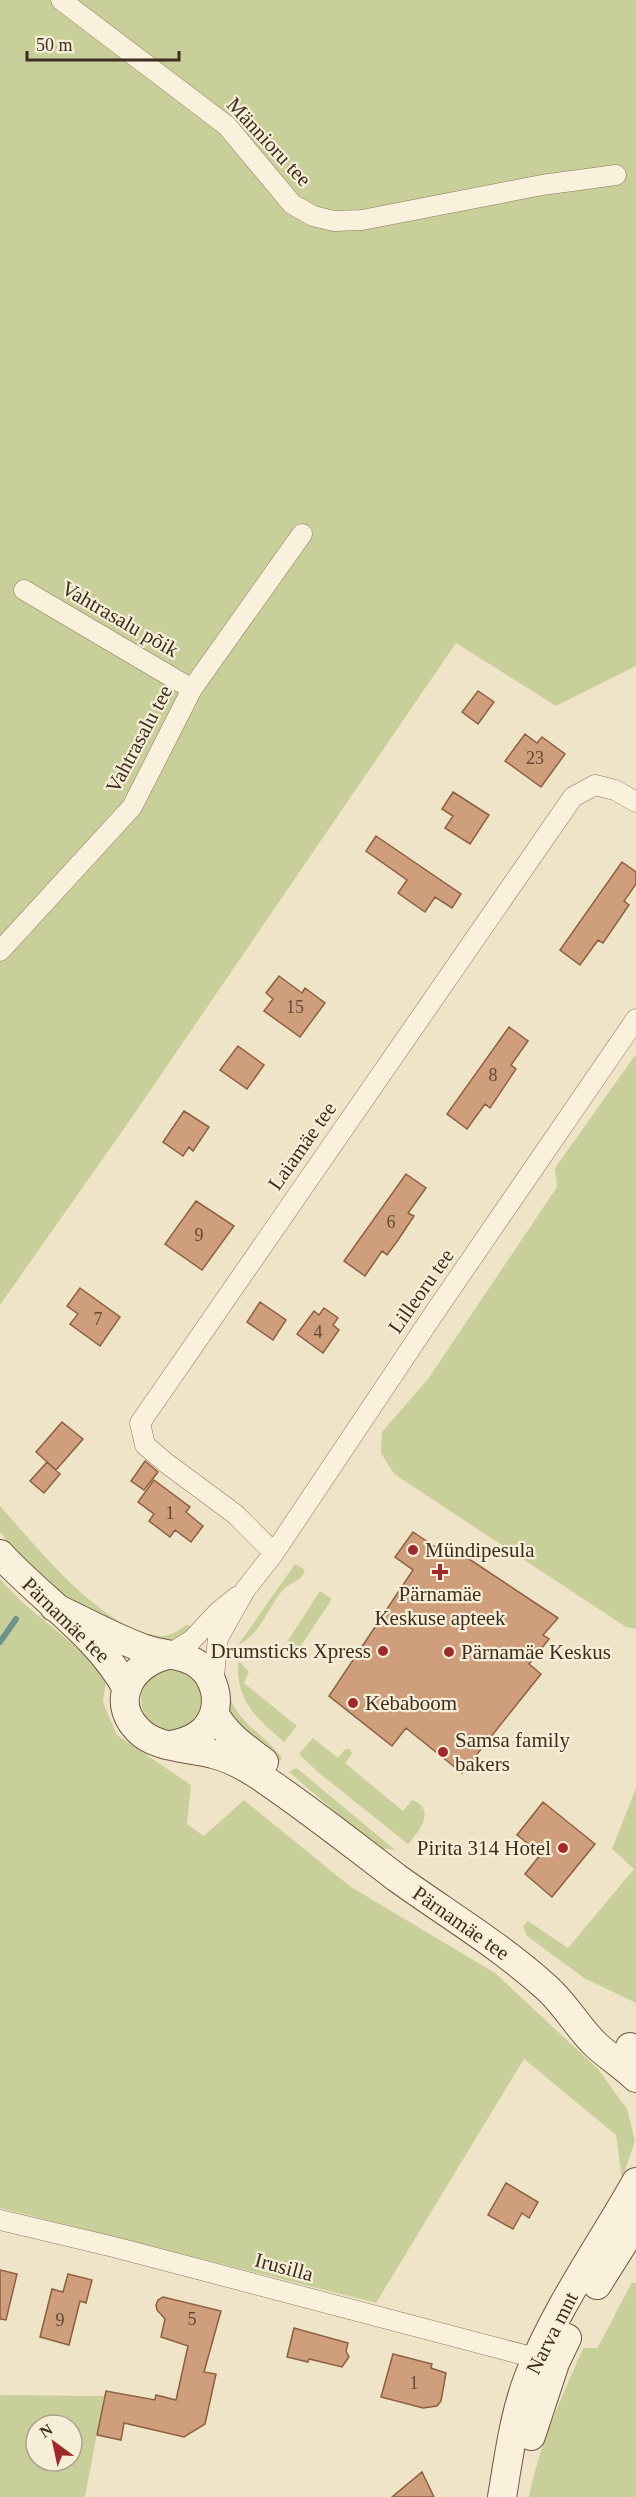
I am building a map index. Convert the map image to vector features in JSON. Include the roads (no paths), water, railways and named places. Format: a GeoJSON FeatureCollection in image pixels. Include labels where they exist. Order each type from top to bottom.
{"type":"FeatureCollection","features":[{"type":"Feature","properties":{"kind":"main road","name":"Pärnamäe tee"},"geometry":{"type":"LineString","coordinates":[[0,1554],[101,1653],[118,1672],[127,1689]]}},
{"type":"Feature","properties":{"kind":"main road"},"geometry":{"type":"LineString","coordinates":[[54,1607],[123,1641],[186,1658],[202,1668],[213,1683],[216,1698],[214,1713],[208,1725],[198,1736],[172,1745],[159,1744],[146,1738],[129,1717],[126,1703],[127,1689],[132,1676],[142,1665],[154,1658],[168,1655]]}},
{"type":"Feature","properties":{"kind":"main road"},"geometry":{"type":"LineString","coordinates":[[214,1713],[221,1726],[232,1738],[281,1774],[347,1838]]}},
{"type":"Feature","properties":{"kind":"main road","name":"Pärnamäe tee"},"geometry":{"type":"LineString","coordinates":[[172,1745],[234,1761],[347,1838],[396,1877],[506,1954],[548,1989],[595,2043],[636,2078]]}},
{"type":"Feature","properties":{"kind":"main road"},"geometry":{"type":"LineString","coordinates":[[548,1989],[634,2049]]}},
{"type":"Feature","properties":{"kind":"main road"},"geometry":{"type":"LineString","coordinates":[[595,2043],[636,2099]]}},
{"type":"Feature","properties":{"kind":"main road","name":"Narva mnt"},"geometry":{"type":"LineString","coordinates":[[515,2497],[536,2422],[551,2327],[635,2183]]}},
{"type":"Feature","properties":{"kind":"main road","name":"Narva mnt"},"geometry":{"type":"LineString","coordinates":[[502,2497],[512,2435],[528,2378],[546,2360],[581,2311],[636,2223]]}},
{"type":"Feature","properties":{"kind":"street","name":"Männioru tee"},"geometry":{"type":"LineString","coordinates":[[61,0],[227,126],[292,204],[313,216],[334,221],[362,220],[542,185],[616,175]]}},
{"type":"Feature","properties":{"kind":"street","name":"Vahtrasalu tee"},"geometry":{"type":"LineString","coordinates":[[0,951],[132,807],[192,689],[302,534]]}},
{"type":"Feature","properties":{"kind":"street","name":"Vahtrasalu põik"},"geometry":{"type":"LineString","coordinates":[[24,590],[192,689]]}},
{"type":"Feature","properties":{"kind":"street","name":"Laiamäe tee"},"geometry":{"type":"LineString","coordinates":[[274,1552],[235,1514],[166,1464],[146,1445],[140,1423],[573,797],[595,785],[615,790],[636,802]]}},
{"type":"Feature","properties":{"kind":"street","name":"Lilleoru tee"},"geometry":{"type":"LineString","coordinates":[[213,1683],[218,1638],[245,1590],[274,1552],[636,1019]]}},
{"type":"Feature","properties":{"kind":"street","name":"Lilleoru tee"},"geometry":{"type":"LineString","coordinates":[[168,1655],[192,1640],[218,1612],[245,1590]]}},
{"type":"Feature","properties":{"kind":"street","name":"Irusilla"},"geometry":{"type":"LineString","coordinates":[[0,2220],[114,2247],[546,2360]]}},
{"type":"Feature","properties":{"kind":"waterway"},"geometry":{"type":"LineString","coordinates":[[0,1642],[16,1619]]}},
{"type":"Feature","properties":{"kind":"place","name":"Mündipesula"},"geometry":{"type":"Point","coordinates":[413,1550]}},
{"type":"Feature","properties":{"kind":"place","name":"Pärnamäe Keskuse apteek"},"geometry":{"type":"Point","coordinates":[440,1572]}},
{"type":"Feature","properties":{"kind":"place","name":"Drumsticks Xpress"},"geometry":{"type":"Point","coordinates":[383,1651]}},
{"type":"Feature","properties":{"kind":"place","name":"Pärnamäe Keskus"},"geometry":{"type":"Point","coordinates":[449,1652]}},
{"type":"Feature","properties":{"kind":"place","name":"Kebaboom"},"geometry":{"type":"Point","coordinates":[353,1703]}},
{"type":"Feature","properties":{"kind":"place","name":"Samsa family bakers"},"geometry":{"type":"Point","coordinates":[443,1752]}},
{"type":"Feature","properties":{"kind":"place","name":"Pirita 314 Hotel"},"geometry":{"type":"Point","coordinates":[563,1848]}}]}
